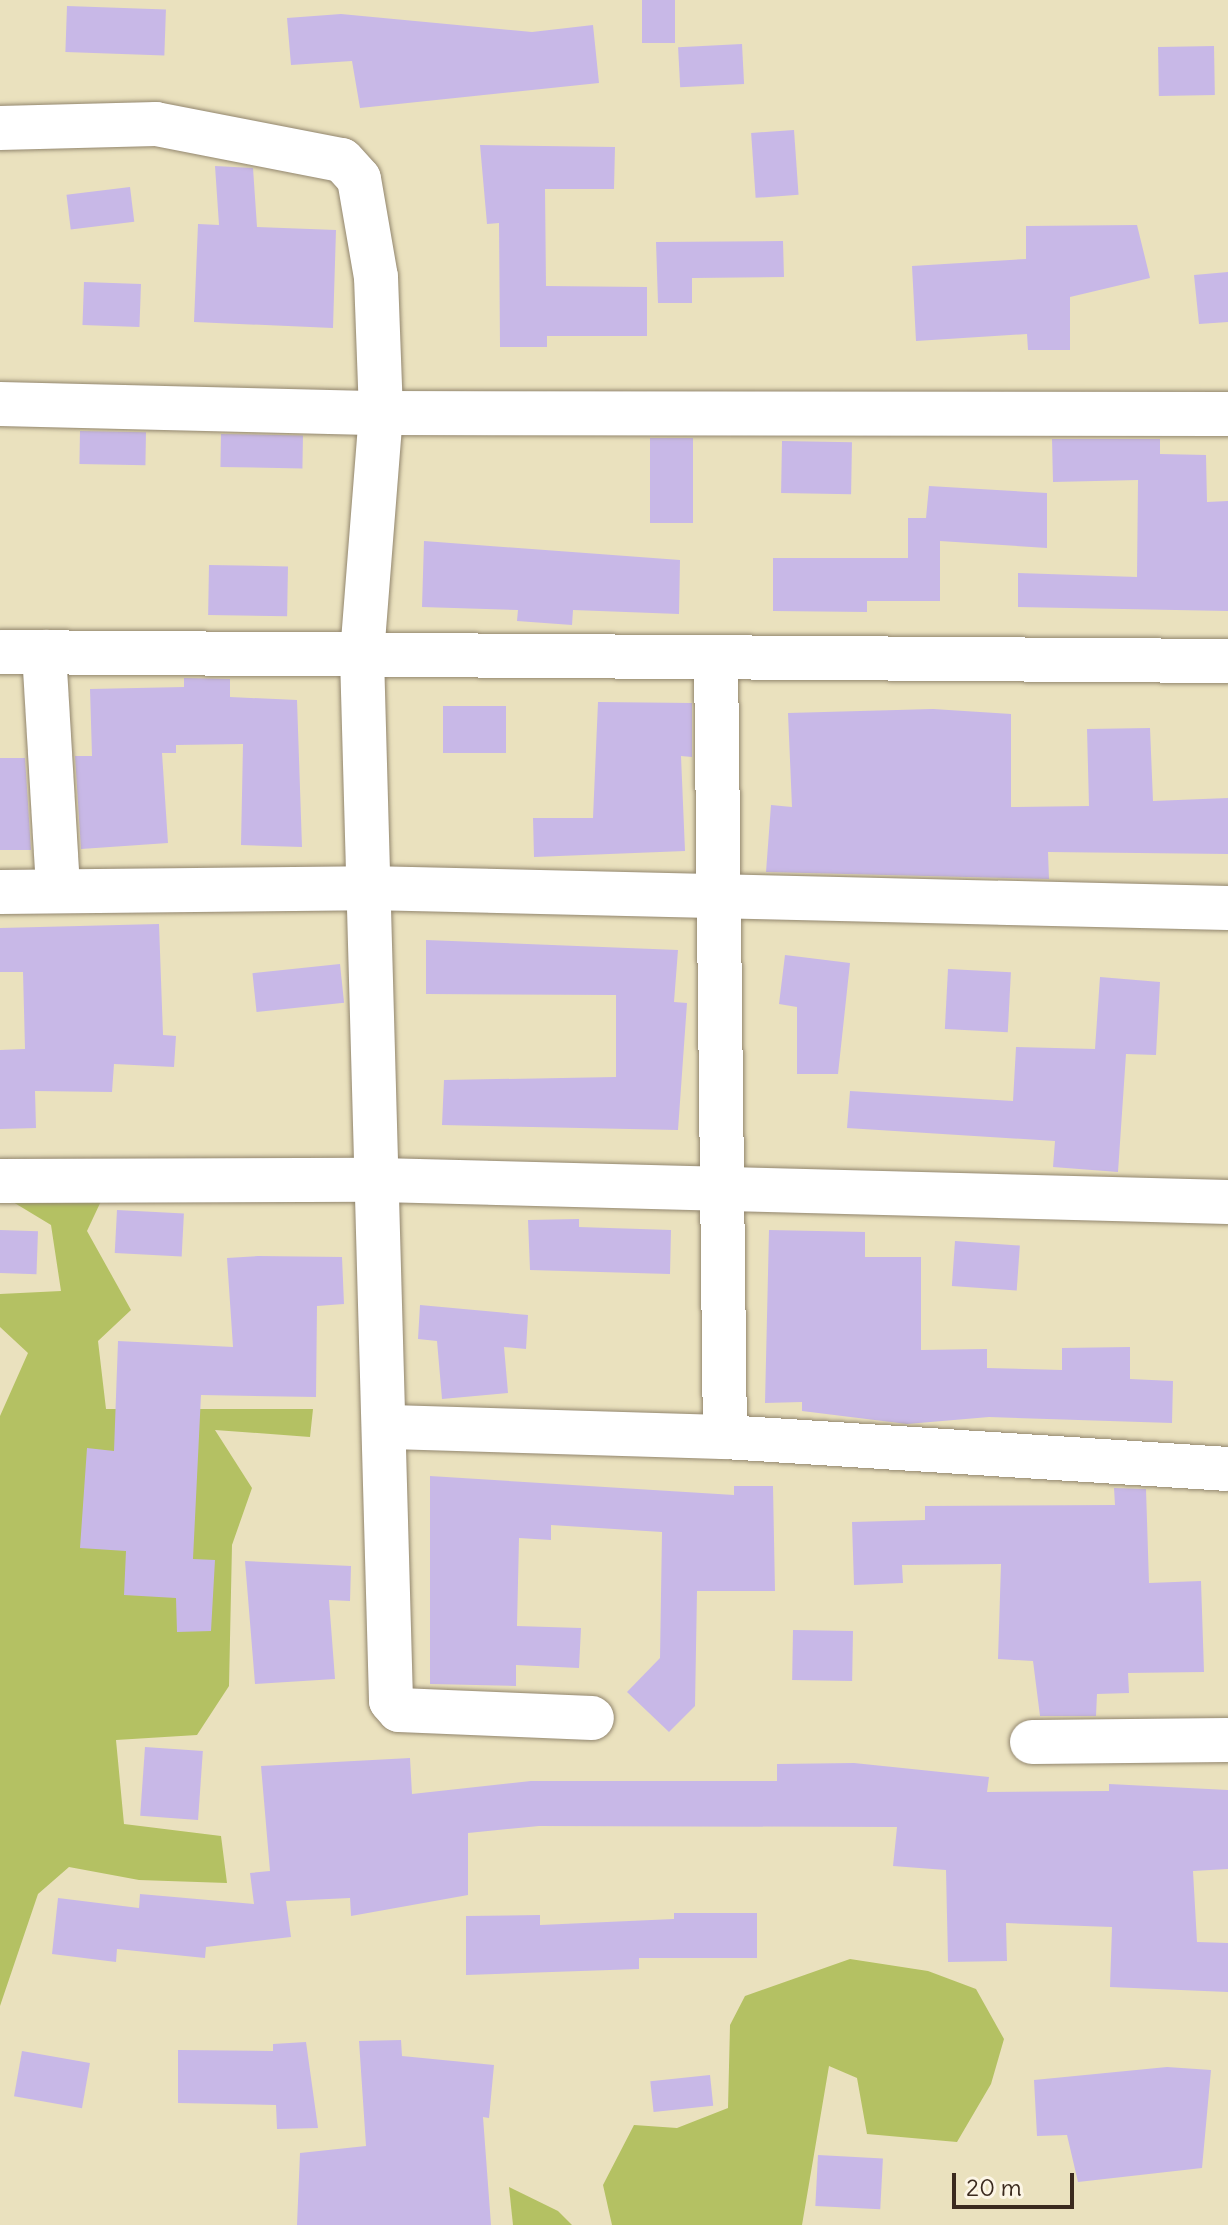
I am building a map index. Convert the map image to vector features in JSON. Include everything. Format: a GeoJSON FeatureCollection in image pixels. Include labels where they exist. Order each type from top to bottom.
{"type":"FeatureCollection","features":[{"type":"Feature","properties":{"kind":"street"},"geometry":{"type":"LineString","coordinates":[[0,128],[156,124],[342,160],[359,179],[376,277],[381,413],[362,656],[367,888],[388,1427],[394,1707],[592,1718]]}},
{"type":"Feature","properties":{"kind":"street"},"geometry":{"type":"LineString","coordinates":[[0,404],[381,413],[1228,414]]}},
{"type":"Feature","properties":{"kind":"street"},"geometry":{"type":"LineString","coordinates":[[0,652],[1228,661]]}},
{"type":"Feature","properties":{"kind":"street"},"geometry":{"type":"LineString","coordinates":[[44,652],[58,891]]}},
{"type":"Feature","properties":{"kind":"street"},"geometry":{"type":"LineString","coordinates":[[716,658],[725,1437]]}},
{"type":"Feature","properties":{"kind":"street"},"geometry":{"type":"LineString","coordinates":[[0,892],[367,888],[1228,908]]}},
{"type":"Feature","properties":{"kind":"street"},"geometry":{"type":"LineString","coordinates":[[0,1181],[379,1180],[1228,1202]]}},
{"type":"Feature","properties":{"kind":"street"},"geometry":{"type":"LineString","coordinates":[[388,1427],[725,1437],[1228,1469]]}},
{"type":"Feature","properties":{"kind":"street"},"geometry":{"type":"LineString","coordinates":[[1032,1742],[1228,1740]]}},
{"type":"Feature","properties":{"kind":"green space"},"geometry":{"type":"Polygon","coordinates":[[[8,1199],[102,1199],[87,1231],[131,1310],[98,1341],[106,1409],[313,1409],[310,1437],[215,1430],[252,1488],[232,1545],[229,1686],[197,1735],[116,1740],[124,1824],[221,1836],[227,1883],[139,1880],[69,1867],[38,1894],[0,2006],[0,1416],[28,1353],[0,1327],[0,1294],[61,1291],[51,1225],[8,1199]]]}},
{"type":"Feature","properties":{"kind":"green space"},"geometry":{"type":"Polygon","coordinates":[[[850,1959],[928,1971],[976,1989],[1004,2039],[991,2084],[957,2142],[867,2134],[857,2078],[829,2066],[802,2225],[612,2225],[603,2185],[634,2125],[677,2128],[728,2108],[730,2025],[745,1996],[850,1959]]]}},
{"type":"Feature","properties":{"kind":"green space"},"geometry":{"type":"Polygon","coordinates":[[[509,2187],[558,2211],[572,2225],[513,2225],[509,2187]]]}},
{"type":"Feature","properties":{"kind":"building"},"geometry":{"type":"Polygon","coordinates":[[[642,0],[675,0],[675,43],[642,43],[642,0]]]}},
{"type":"Feature","properties":{"kind":"building"},"geometry":{"type":"Polygon","coordinates":[[[67,6],[166,9],[164,55],[65,52],[67,6]]]}},
{"type":"Feature","properties":{"kind":"building"},"geometry":{"type":"Polygon","coordinates":[[[341,14],[532,32],[593,25],[599,83],[360,108],[352,61],[291,65],[287,18],[341,14]]]}},
{"type":"Feature","properties":{"kind":"building"},"geometry":{"type":"Polygon","coordinates":[[[742,44],[744,84],[680,87],[678,47],[742,44]]]}},
{"type":"Feature","properties":{"kind":"building"},"geometry":{"type":"Polygon","coordinates":[[[1214,46],[1215,95],[1159,96],[1158,47],[1214,46]]]}},
{"type":"Feature","properties":{"kind":"building"},"geometry":{"type":"Polygon","coordinates":[[[794,130],[799,195],[756,198],[751,133],[794,130]]]}},
{"type":"Feature","properties":{"kind":"building"},"geometry":{"type":"Polygon","coordinates":[[[480,145],[615,147],[614,189],[545,189],[546,286],[647,287],[647,336],[547,336],[547,347],[500,347],[499,223],[487,224],[480,145]]]}},
{"type":"Feature","properties":{"kind":"building"},"geometry":{"type":"Polygon","coordinates":[[[215,166],[253,168],[257,227],[336,230],[333,328],[194,322],[198,224],[219,225],[215,166]]]}},
{"type":"Feature","properties":{"kind":"building"},"geometry":{"type":"Polygon","coordinates":[[[130,187],[134,222],[71,230],[66,195],[130,187]]]}},
{"type":"Feature","properties":{"kind":"building"},"geometry":{"type":"Polygon","coordinates":[[[1137,225],[1150,278],[1070,297],[1070,350],[1028,350],[1027,334],[916,341],[912,266],[1026,259],[1026,226],[1137,225]]]}},
{"type":"Feature","properties":{"kind":"building"},"geometry":{"type":"Polygon","coordinates":[[[783,241],[784,277],[692,278],[692,303],[658,303],[656,242],[783,241]]]}},
{"type":"Feature","properties":{"kind":"building"},"geometry":{"type":"Polygon","coordinates":[[[1228,272],[1228,322],[1199,324],[1194,275],[1228,272]]]}},
{"type":"Feature","properties":{"kind":"building"},"geometry":{"type":"Polygon","coordinates":[[[84,282],[141,284],[139,327],[82,325],[84,282]]]}},
{"type":"Feature","properties":{"kind":"building"},"geometry":{"type":"Polygon","coordinates":[[[80,431],[146,432],[145,465],[79,464],[80,431]]]}},
{"type":"Feature","properties":{"kind":"building"},"geometry":{"type":"Polygon","coordinates":[[[221,434],[303,435],[302,468],[220,467],[221,434]]]}},
{"type":"Feature","properties":{"kind":"building"},"geometry":{"type":"Polygon","coordinates":[[[650,438],[693,438],[693,523],[650,523],[650,438]]]}},
{"type":"Feature","properties":{"kind":"building"},"geometry":{"type":"Polygon","coordinates":[[[1052,439],[1160,439],[1160,454],[1206,455],[1207,502],[1228,501],[1228,611],[1018,607],[1018,573],[1137,577],[1138,480],[1053,482],[1052,439]]]}},
{"type":"Feature","properties":{"kind":"building"},"geometry":{"type":"Polygon","coordinates":[[[782,441],[852,442],[851,494],[781,493],[782,441]]]}},
{"type":"Feature","properties":{"kind":"building"},"geometry":{"type":"Polygon","coordinates":[[[929,486],[1047,493],[1047,548],[940,541],[940,601],[867,601],[867,612],[773,611],[773,558],[908,558],[908,518],[926,518],[929,486]]]}},
{"type":"Feature","properties":{"kind":"building"},"geometry":{"type":"Polygon","coordinates":[[[424,541],[680,560],[679,614],[573,610],[572,625],[517,621],[518,610],[422,607],[424,541]]]}},
{"type":"Feature","properties":{"kind":"building"},"geometry":{"type":"Polygon","coordinates":[[[209,565],[288,566],[287,616],[208,615],[209,565]]]}},
{"type":"Feature","properties":{"kind":"building"},"geometry":{"type":"Polygon","coordinates":[[[184,678],[230,679],[230,697],[297,700],[302,847],[241,845],[243,744],[176,745],[176,753],[162,753],[168,843],[81,849],[75,756],[92,756],[90,689],[184,687],[184,678]]]}},
{"type":"Feature","properties":{"kind":"building"},"geometry":{"type":"Polygon","coordinates":[[[598,702],[692,703],[692,757],[681,756],[685,851],[534,857],[533,818],[593,818],[598,702]]]}},
{"type":"Feature","properties":{"kind":"building"},"geometry":{"type":"Polygon","coordinates":[[[443,706],[506,706],[506,753],[443,753],[443,706]]]}},
{"type":"Feature","properties":{"kind":"building"},"geometry":{"type":"Polygon","coordinates":[[[933,709],[1011,714],[1011,807],[1089,806],[1087,729],[1150,728],[1153,801],[1228,798],[1228,854],[1048,852],[1049,879],[766,872],[771,805],[792,807],[788,713],[933,709]]]}},
{"type":"Feature","properties":{"kind":"building"},"geometry":{"type":"Polygon","coordinates":[[[0,758],[25,758],[31,850],[0,850],[0,758]]]}},
{"type":"Feature","properties":{"kind":"building"},"geometry":{"type":"Polygon","coordinates":[[[159,924],[163,1035],[176,1036],[174,1067],[114,1064],[112,1092],[35,1091],[36,1128],[0,1129],[0,1050],[25,1049],[23,972],[0,972],[0,928],[159,924]]]}},
{"type":"Feature","properties":{"kind":"building"},"geometry":{"type":"Polygon","coordinates":[[[426,940],[678,950],[674,1002],[687,1003],[678,1130],[442,1125],[444,1080],[616,1077],[616,995],[426,994],[426,940]]]}},
{"type":"Feature","properties":{"kind":"building"},"geometry":{"type":"Polygon","coordinates":[[[785,955],[850,963],[838,1074],[797,1074],[797,1007],[779,1004],[785,955]]]}},
{"type":"Feature","properties":{"kind":"building"},"geometry":{"type":"Polygon","coordinates":[[[340,964],[344,1003],[257,1012],[252,973],[340,964]]]}},
{"type":"Feature","properties":{"kind":"building"},"geometry":{"type":"Polygon","coordinates":[[[948,969],[1011,972],[1008,1032],[945,1029],[948,969]]]}},
{"type":"Feature","properties":{"kind":"building"},"geometry":{"type":"Polygon","coordinates":[[[1100,977],[1160,982],[1156,1055],[1126,1054],[1118,1172],[1053,1167],[1055,1141],[847,1128],[850,1091],[1013,1101],[1016,1047],[1095,1049],[1100,977]]]}},
{"type":"Feature","properties":{"kind":"building"},"geometry":{"type":"Polygon","coordinates":[[[117,1210],[184,1214],[182,1256],[115,1253],[117,1210]]]}},
{"type":"Feature","properties":{"kind":"building"},"geometry":{"type":"Polygon","coordinates":[[[579,1219],[579,1227],[671,1230],[670,1274],[530,1270],[528,1220],[579,1219]]]}},
{"type":"Feature","properties":{"kind":"building"},"geometry":{"type":"Polygon","coordinates":[[[0,1230],[38,1231],[36,1274],[0,1273],[0,1230]]]}},
{"type":"Feature","properties":{"kind":"building"},"geometry":{"type":"Polygon","coordinates":[[[769,1230],[865,1232],[865,1257],[921,1257],[921,1350],[987,1349],[987,1368],[1062,1370],[1062,1348],[1130,1347],[1130,1379],[1173,1381],[1172,1423],[989,1417],[907,1424],[802,1411],[802,1402],[765,1403],[769,1230]]]}},
{"type":"Feature","properties":{"kind":"building"},"geometry":{"type":"Polygon","coordinates":[[[955,1241],[1020,1246],[1017,1290],[952,1286],[955,1241]]]}},
{"type":"Feature","properties":{"kind":"building"},"geometry":{"type":"Polygon","coordinates":[[[342,1257],[344,1304],[317,1306],[316,1397],[201,1395],[193,1559],[215,1560],[211,1631],[177,1632],[176,1598],[124,1595],[126,1551],[80,1548],[87,1448],[114,1451],[118,1341],[233,1347],[227,1258],[342,1257]]]}},
{"type":"Feature","properties":{"kind":"building"},"geometry":{"type":"Polygon","coordinates":[[[420,1305],[528,1315],[526,1349],[504,1347],[508,1393],[442,1399],[437,1341],[418,1339],[420,1305]]]}},
{"type":"Feature","properties":{"kind":"building"},"geometry":{"type":"Polygon","coordinates":[[[430,1476],[734,1495],[734,1486],[773,1486],[775,1591],[697,1591],[695,1706],[669,1732],[627,1692],[660,1658],[662,1532],[551,1525],[551,1540],[519,1538],[517,1626],[581,1628],[579,1668],[516,1665],[516,1686],[430,1684],[430,1476]]]}},
{"type":"Feature","properties":{"kind":"building"},"geometry":{"type":"Polygon","coordinates":[[[1114,1488],[1146,1489],[1149,1583],[1201,1581],[1204,1672],[1128,1673],[1129,1693],[1097,1694],[1096,1716],[1040,1716],[1033,1661],[998,1659],[1001,1564],[902,1565],[903,1583],[854,1585],[852,1522],[925,1520],[925,1506],[1115,1505],[1114,1488]]]}},
{"type":"Feature","properties":{"kind":"building"},"geometry":{"type":"Polygon","coordinates":[[[245,1561],[351,1566],[350,1601],[329,1600],[335,1679],[255,1684],[245,1561]]]}},
{"type":"Feature","properties":{"kind":"building"},"geometry":{"type":"Polygon","coordinates":[[[793,1630],[853,1631],[852,1681],[792,1680],[793,1630]]]}},
{"type":"Feature","properties":{"kind":"building"},"geometry":{"type":"Polygon","coordinates":[[[145,1747],[203,1751],[198,1820],[140,1816],[145,1747]]]}},
{"type":"Feature","properties":{"kind":"building"},"geometry":{"type":"Polygon","coordinates":[[[410,1758],[412,1794],[531,1781],[777,1781],[777,1764],[854,1763],[989,1777],[987,1792],[1109,1791],[1109,1784],[1228,1790],[1228,1869],[1193,1871],[1197,1942],[1228,1943],[1228,1992],[1110,1987],[1112,1927],[1006,1923],[1007,1961],[948,1962],[946,1870],[893,1866],[897,1827],[539,1826],[468,1833],[468,1895],[351,1916],[350,1898],[286,1901],[291,1937],[206,1947],[205,1958],[117,1949],[116,1962],[52,1954],[58,1898],[139,1908],[140,1894],[254,1904],[250,1873],[270,1871],[261,1766],[410,1758]]]}},
{"type":"Feature","properties":{"kind":"building"},"geometry":{"type":"Polygon","coordinates":[[[674,1913],[757,1913],[757,1958],[639,1958],[639,1969],[466,1975],[466,1916],[540,1915],[540,1925],[674,1919],[674,1913]]]}},
{"type":"Feature","properties":{"kind":"building"},"geometry":{"type":"Polygon","coordinates":[[[401,2040],[402,2056],[494,2065],[489,2118],[483,2117],[491,2225],[297,2225],[300,2153],[366,2146],[359,2041],[401,2040]]]}},
{"type":"Feature","properties":{"kind":"building"},"geometry":{"type":"Polygon","coordinates":[[[306,2042],[318,2128],[277,2129],[276,2105],[178,2103],[178,2050],[273,2051],[273,2044],[306,2042]]]}},
{"type":"Feature","properties":{"kind":"building"},"geometry":{"type":"Polygon","coordinates":[[[22,2051],[90,2063],[82,2108],[14,2096],[22,2051]]]}},
{"type":"Feature","properties":{"kind":"building"},"geometry":{"type":"Polygon","coordinates":[[[1167,2067],[1211,2070],[1202,2168],[1078,2182],[1067,2135],[1037,2136],[1034,2080],[1167,2067]]]}},
{"type":"Feature","properties":{"kind":"building"},"geometry":{"type":"Polygon","coordinates":[[[710,2075],[713,2106],[654,2112],[650,2081],[710,2075]]]}},
{"type":"Feature","properties":{"kind":"building"},"geometry":{"type":"Polygon","coordinates":[[[818,2155],[883,2158],[880,2209],[815,2206],[818,2155]]]}}]}
